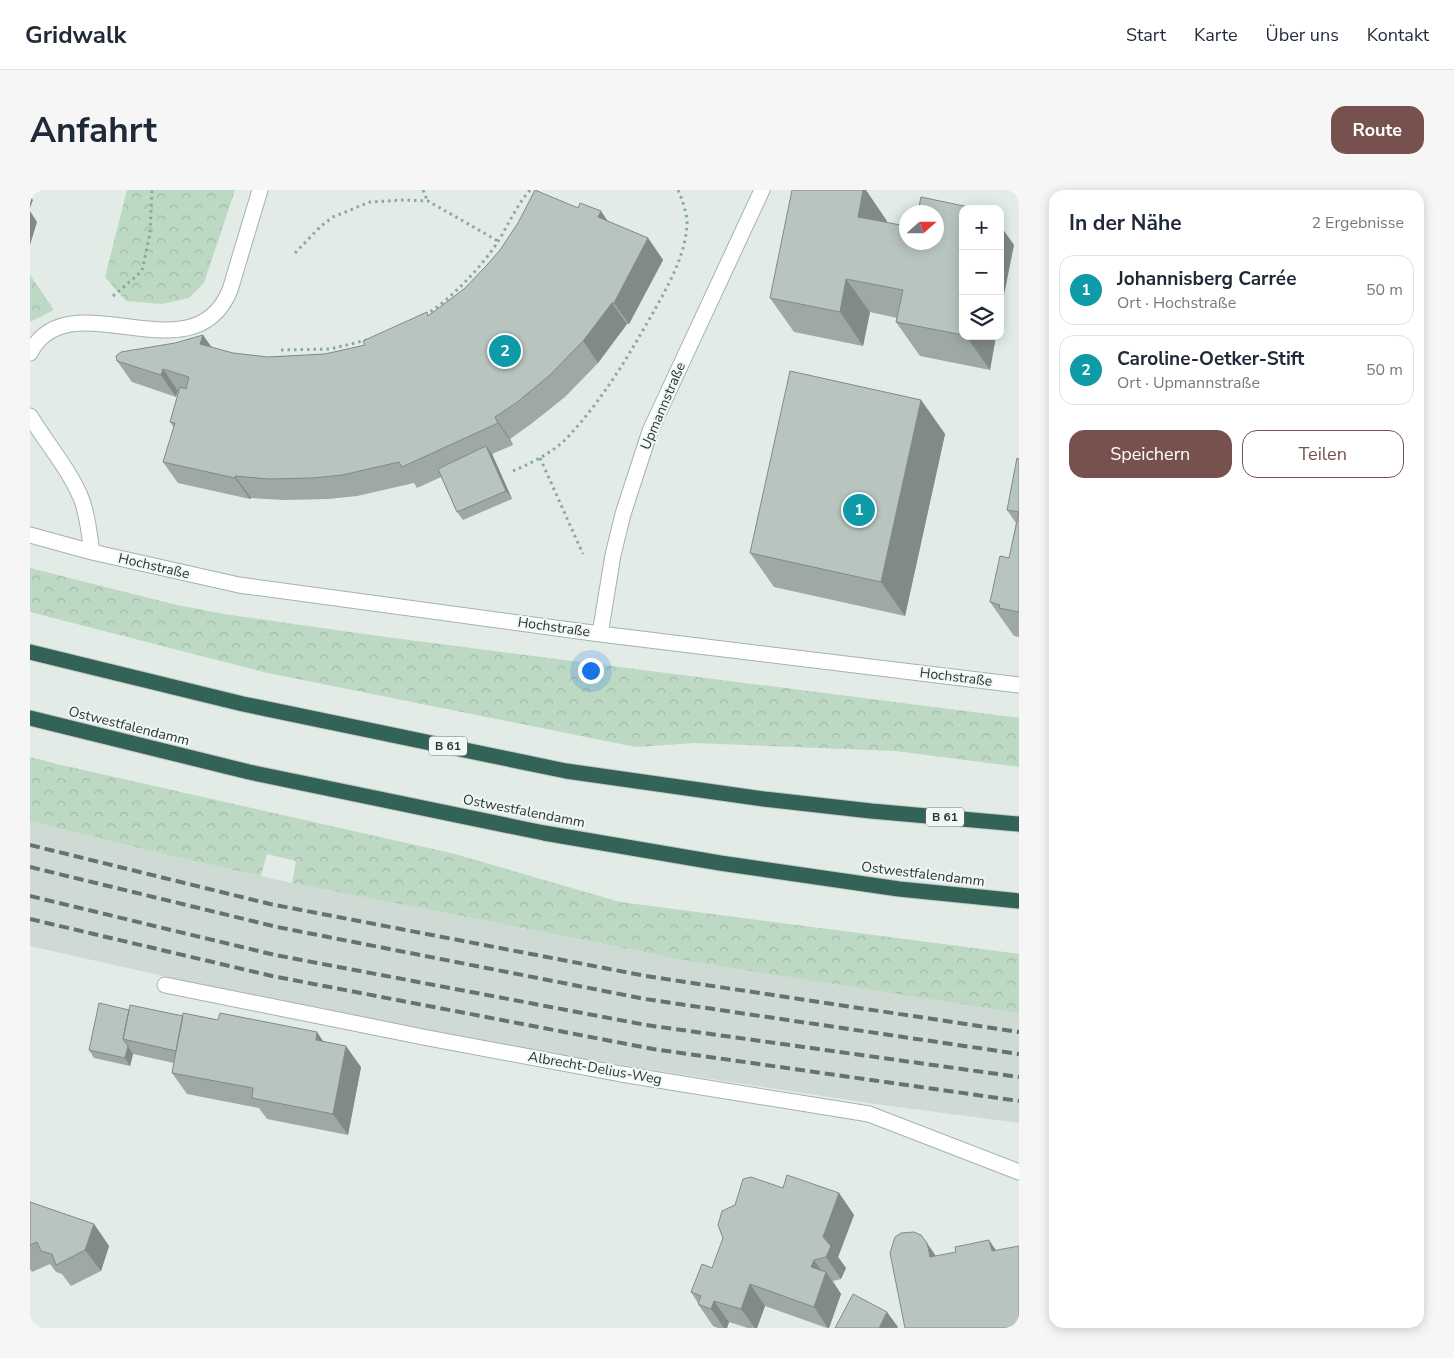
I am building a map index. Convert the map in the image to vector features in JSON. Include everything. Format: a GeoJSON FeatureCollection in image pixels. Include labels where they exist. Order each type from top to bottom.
{"type":"FeatureCollection","features":[{"type":"Feature","properties":{"kind":"highway","name":"B 61"},"geometry":{"type":"LineString","coordinates":[[30,652],[243,704],[566,771],[764,799],[871,811],[1019,824]]}},
{"type":"Feature","properties":{"kind":"highway","name":"Ostwestfalendamm"},"geometry":{"type":"LineString","coordinates":[[30,718],[249,772],[544,833],[720,863],[899,889],[1019,901]]}},
{"type":"Feature","properties":{"kind":"street"},"geometry":{"type":"LineString","coordinates":[[30,353],[40,337],[63,324],[83,323],[149,329],[179,329],[195,326],[212,318],[225,304],[260,190]]}},
{"type":"Feature","properties":{"kind":"street","name":"Upmannstraße"},"geometry":{"type":"LineString","coordinates":[[600,634],[604,600],[623,514],[650,431],[762,190]]}},
{"type":"Feature","properties":{"kind":"street"},"geometry":{"type":"LineString","coordinates":[[30,416],[63,466],[81,499],[85,510],[92,552]]}},
{"type":"Feature","properties":{"kind":"street","name":"Hochstraße"},"geometry":{"type":"LineString","coordinates":[[30,535],[92,552],[239,585],[600,634],[1019,685]]}},
{"type":"Feature","properties":{"kind":"street","name":"Albrecht-Delius-Weg"},"geometry":{"type":"LineString","coordinates":[[165,985],[428,1038],[621,1074],[869,1114],[1019,1172]]}},
{"type":"Feature","properties":{"kind":"path"},"geometry":{"type":"LineString","coordinates":[[83,323],[142,271],[150,233],[152,190]]}},
{"type":"Feature","properties":{"kind":"path"},"geometry":{"type":"LineString","coordinates":[[423,190],[428,201]]}},
{"type":"Feature","properties":{"kind":"path"},"geometry":{"type":"LineString","coordinates":[[421,316],[449,297],[483,260],[498,242],[522,200],[530,190]]}},
{"type":"Feature","properties":{"kind":"path"},"geometry":{"type":"LineString","coordinates":[[513,471],[540,458],[564,441],[593,408],[613,381],[668,286],[684,248],[687,222],[682,197],[678,190]]}},
{"type":"Feature","properties":{"kind":"path"},"geometry":{"type":"LineString","coordinates":[[295,253],[321,226],[333,217],[370,202],[411,199],[428,201],[498,242]]}},
{"type":"Feature","properties":{"kind":"path"},"geometry":{"type":"LineString","coordinates":[[281,350],[330,349],[374,338]]}},
{"type":"Feature","properties":{"kind":"path"},"geometry":{"type":"LineString","coordinates":[[540,458],[584,555]]}},
{"type":"Feature","properties":{"kind":"shaded area"},"geometry":{"type":"Polygon","coordinates":[[[30,821],[167,855],[292,883],[675,959],[1019,1012],[1019,1123],[875,1104],[424,1035],[30,946],[30,821]]]}},
{"type":"Feature","properties":{"kind":"green space"},"geometry":{"type":"Polygon","coordinates":[[[127,190],[235,190],[204,283],[189,298],[162,304],[126,301],[105,277],[127,190]]]}},
{"type":"Feature","properties":{"kind":"green space"},"geometry":{"type":"Polygon","coordinates":[[[30,275],[54,310],[30,322],[30,275]]]}},
{"type":"Feature","properties":{"kind":"green space"},"geometry":{"type":"Polygon","coordinates":[[[30,568],[177,605],[224,614],[378,636],[1019,718],[1019,767],[896,751],[694,743],[636,747],[268,673],[30,612],[30,568]]]}},
{"type":"Feature","properties":{"kind":"green space"},"geometry":{"type":"Polygon","coordinates":[[[30,757],[455,854],[620,902],[1019,954],[1019,1013],[675,959],[292,883],[296,861],[267,854],[261,876],[30,821],[30,757]]]}},
{"type":"Feature","properties":{"kind":"building"},"geometry":{"type":"Polygon","coordinates":[[[535,190],[578,208],[580,203],[601,211],[598,217],[648,238],[614,303],[612,303],[583,341],[550,375],[516,403],[495,417],[498,423],[402,467],[399,462],[342,475],[313,478],[269,479],[235,476],[235,478],[163,462],[175,423],[170,422],[180,387],[186,389],[189,377],[163,369],[161,375],[117,361],[116,356],[121,352],[175,343],[203,335],[200,344],[233,353],[268,357],[325,354],[365,345],[363,341],[427,312],[428,316],[464,289],[500,250],[518,223],[535,190]]]}},
{"type":"Feature","properties":{"kind":"building"},"geometry":{"type":"Polygon","coordinates":[[[792,190],[863,190],[858,217],[899,225],[899,250],[944,250],[944,205],[919,205],[921,197],[959,205],[959,334],[896,322],[903,290],[846,279],[840,312],[770,298],[792,190]]]}},
{"type":"Feature","properties":{"kind":"building"},"geometry":{"type":"Polygon","coordinates":[[[790,371],[921,400],[881,582],[750,553],[790,371]]]}},
{"type":"Feature","properties":{"kind":"building"},"geometry":{"type":"Polygon","coordinates":[[[486,446],[506,491],[457,512],[438,469],[486,446]]]}},
{"type":"Feature","properties":{"kind":"building"},"geometry":{"type":"Polygon","coordinates":[[[1017,458],[1019,459],[1019,512],[1007,510],[1017,458]]]}},
{"type":"Feature","properties":{"kind":"building"},"geometry":{"type":"Polygon","coordinates":[[[1019,512],[1019,612],[999,608],[1000,605],[990,602],[1000,556],[1009,558],[1019,512]]]}},
{"type":"Feature","properties":{"kind":"building"},"geometry":{"type":"Polygon","coordinates":[[[99,1003],[129,1010],[123,1039],[128,1046],[125,1058],[89,1050],[99,1003]]]}},
{"type":"Feature","properties":{"kind":"building"},"geometry":{"type":"Polygon","coordinates":[[[130,1005],[183,1016],[176,1051],[123,1039],[130,1005]]]}},
{"type":"Feature","properties":{"kind":"building"},"geometry":{"type":"Polygon","coordinates":[[[183,1013],[218,1020],[220,1013],[317,1032],[316,1040],[346,1046],[333,1114],[252,1098],[253,1088],[172,1073],[183,1013]]]}},
{"type":"Feature","properties":{"kind":"building"},"geometry":{"type":"Polygon","coordinates":[[[787,1175],[839,1193],[823,1237],[831,1246],[826,1257],[814,1260],[811,1267],[826,1272],[814,1307],[750,1284],[741,1309],[714,1301],[711,1309],[698,1304],[701,1296],[691,1292],[702,1264],[712,1268],[723,1238],[718,1225],[722,1211],[735,1205],[743,1179],[751,1177],[783,1188],[787,1175]]]}},
{"type":"Feature","properties":{"kind":"building"},"geometry":{"type":"Polygon","coordinates":[[[30,1202],[94,1224],[85,1250],[56,1265],[52,1254],[41,1251],[37,1242],[30,1245],[30,1202]]]}},
{"type":"Feature","properties":{"kind":"building"},"geometry":{"type":"Polygon","coordinates":[[[914,1232],[921,1235],[927,1243],[930,1257],[956,1252],[955,1247],[989,1240],[992,1251],[1019,1246],[1019,1328],[905,1328],[890,1253],[895,1237],[901,1233],[914,1232]]]}},
{"type":"Feature","properties":{"kind":"building"},"geometry":{"type":"Polygon","coordinates":[[[853,1294],[887,1312],[879,1328],[835,1328],[853,1294]]]}},
{"type":"Feature","properties":{"kind":"railway"},"geometry":{"type":"LineString","coordinates":[[30,845],[270,904],[646,976],[1019,1032]]}},
{"type":"Feature","properties":{"kind":"railway"},"geometry":{"type":"LineString","coordinates":[[30,867],[277,927],[645,999],[1019,1054]]}},
{"type":"Feature","properties":{"kind":"railway"},"geometry":{"type":"LineString","coordinates":[[30,896],[275,955],[646,1025],[1019,1077]]}},
{"type":"Feature","properties":{"kind":"railway"},"geometry":{"type":"LineString","coordinates":[[30,919],[272,976],[653,1049],[1019,1101]]}},
{"type":"Feature","properties":{"kind":"place","name":"Caroline-Oetker-Stift"},"geometry":{"type":"Point","coordinates":[505,351]}},
{"type":"Feature","properties":{"kind":"place","name":"Johannisberg Carrée"},"geometry":{"type":"Point","coordinates":[859,510]}}]}
